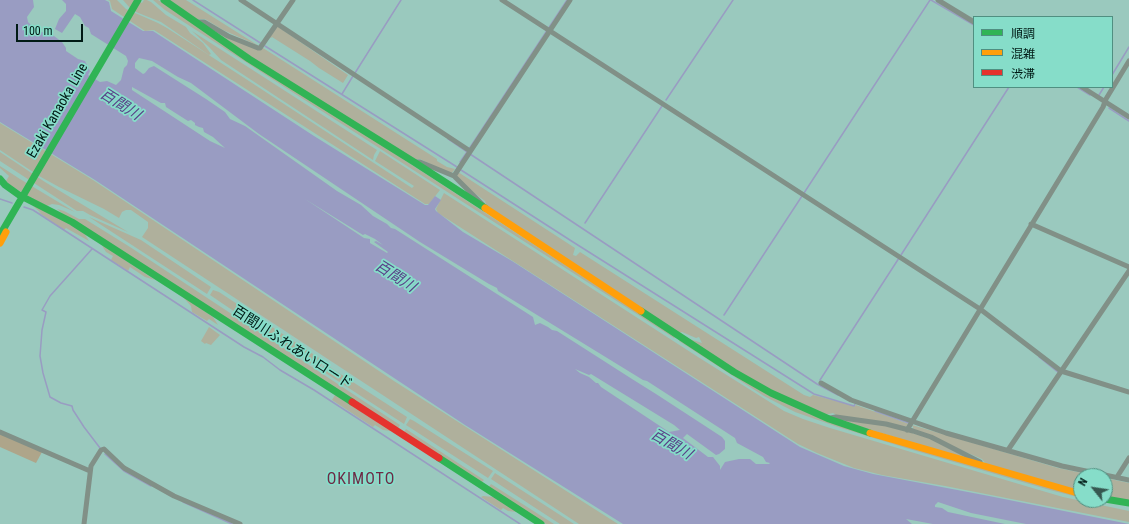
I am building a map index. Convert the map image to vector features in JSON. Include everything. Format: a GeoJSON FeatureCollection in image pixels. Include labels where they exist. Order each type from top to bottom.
{"type":"FeatureCollection","features":[{"type":"Feature","properties":{"kind":"street","name":"Ezaki Kanaoka Line"},"geometry":{"type":"LineString","coordinates":[[0,234],[138,0]]}},
{"type":"Feature","properties":{"kind":"street"},"geometry":{"type":"LineString","coordinates":[[164,0],[256,63],[414,162],[550,253],[734,372],[777,396],[828,418],[868,432],[1073,492]]}},
{"type":"Feature","properties":{"kind":"street"},"geometry":{"type":"LineString","coordinates":[[241,0],[469,151]]}},
{"type":"Feature","properties":{"kind":"street"},"geometry":{"type":"LineString","coordinates":[[196,22],[204,22],[228,36],[258,48],[263,45],[293,0]]}},
{"type":"Feature","properties":{"kind":"street"},"geometry":{"type":"LineString","coordinates":[[502,0],[980,310],[1060,373],[1129,392]]}},
{"type":"Feature","properties":{"kind":"street"},"geometry":{"type":"LineString","coordinates":[[454,176],[548,30],[570,0]]}},
{"type":"Feature","properties":{"kind":"street"},"geometry":{"type":"LineString","coordinates":[[938,0],[973,21]]}},
{"type":"Feature","properties":{"kind":"street"},"geometry":{"type":"LineString","coordinates":[[907,430],[1032,225],[1129,61]]}},
{"type":"Feature","properties":{"kind":"street"},"geometry":{"type":"LineString","coordinates":[[1084,88],[1129,117]]}},
{"type":"Feature","properties":{"kind":"street"},"geometry":{"type":"LineString","coordinates":[[414,162],[420,162],[454,176],[483,204],[486,209]]}},
{"type":"Feature","properties":{"kind":"street","name":"百間川ふれあいロード"},"geometry":{"type":"LineString","coordinates":[[0,179],[26,199],[72,222],[541,524]]}},
{"type":"Feature","properties":{"kind":"street"},"geometry":{"type":"LineString","coordinates":[[0,226],[19,194]]}},
{"type":"Feature","properties":{"kind":"street"},"geometry":{"type":"LineString","coordinates":[[0,243],[26,199]]}},
{"type":"Feature","properties":{"kind":"street"},"geometry":{"type":"LineString","coordinates":[[1032,225],[1129,267]]}},
{"type":"Feature","properties":{"kind":"street"},"geometry":{"type":"LineString","coordinates":[[1008,450],[1129,272]]}},
{"type":"Feature","properties":{"kind":"street"},"geometry":{"type":"LineString","coordinates":[[821,383],[851,400],[912,423],[1062,466],[1129,480]]}},
{"type":"Feature","properties":{"kind":"street"},"geometry":{"type":"LineString","coordinates":[[828,418],[836,417],[886,424],[930,437],[982,463],[981,466]]}},
{"type":"Feature","properties":{"kind":"street"},"geometry":{"type":"LineString","coordinates":[[0,432],[90,471]]}},
{"type":"Feature","properties":{"kind":"street"},"geometry":{"type":"LineString","coordinates":[[84,524],[91,466],[104,448],[124,468],[168,492],[240,524]]}},
{"type":"Feature","properties":{"kind":"street"},"geometry":{"type":"LineString","coordinates":[[1117,477],[1129,458]]}},
{"type":"Feature","properties":{"kind":"street"},"geometry":{"type":"LineString","coordinates":[[1113,500],[1129,503]]}},
{"type":"Feature","properties":{"kind":"green space"},"geometry":{"type":"Polygon","coordinates":[[[108,0],[117,0],[126,9],[167,28],[412,188],[414,186],[375,161],[380,151],[440,190],[429,204],[425,204],[154,30],[145,31],[112,9],[110,1],[108,0]]]}},
{"type":"Feature","properties":{"kind":"green space"},"geometry":{"type":"Polygon","coordinates":[[[123,0],[137,0],[142,3],[144,0],[147,0],[151,2],[166,15],[186,27],[190,33],[203,43],[211,54],[209,55],[161,22],[136,12],[123,0]]]}},
{"type":"Feature","properties":{"kind":"green space"},"geometry":{"type":"Polygon","coordinates":[[[153,0],[158,0],[169,6],[675,337],[674,338],[165,10],[153,0]]]}},
{"type":"Feature","properties":{"kind":"green space"},"geometry":{"type":"Polygon","coordinates":[[[169,0],[186,0],[259,46],[223,30],[205,19],[197,19],[169,0]]]}},
{"type":"Feature","properties":{"kind":"green space"},"geometry":{"type":"Polygon","coordinates":[[[208,26],[263,48],[437,159],[437,161],[447,167],[455,169],[451,174],[420,159],[413,160],[265,67],[208,26]]]}},
{"type":"Feature","properties":{"kind":"green space"},"geometry":{"type":"Polygon","coordinates":[[[277,26],[348,75],[343,83],[272,37],[269,37],[277,26]]]}},
{"type":"Feature","properties":{"kind":"green space"},"geometry":{"type":"Polygon","coordinates":[[[192,31],[377,150],[373,160],[221,60],[192,31]]]}},
{"type":"Feature","properties":{"kind":"green space"},"geometry":{"type":"Polygon","coordinates":[[[0,123],[93,180],[394,381],[618,524],[579,524],[142,237],[148,228],[148,222],[131,210],[122,212],[119,218],[39,176],[0,150],[0,123]]]}},
{"type":"Feature","properties":{"kind":"green space"},"geometry":{"type":"Polygon","coordinates":[[[0,152],[45,182],[128,232],[83,211],[77,211],[0,161],[0,152]]]}},
{"type":"Feature","properties":{"kind":"green space"},"geometry":{"type":"Polygon","coordinates":[[[0,166],[75,212],[59,205],[52,204],[47,206],[8,184],[6,181],[9,176],[0,168],[0,166]]]}},
{"type":"Feature","properties":{"kind":"green space"},"geometry":{"type":"Polygon","coordinates":[[[458,172],[575,248],[573,255],[576,256],[580,252],[804,395],[810,397],[813,395],[855,406],[856,405],[909,424],[904,428],[836,415],[833,413],[825,415],[769,389],[683,337],[702,343],[699,337],[696,338],[682,332],[679,333],[487,208],[485,201],[457,178],[458,172]]]}},
{"type":"Feature","properties":{"kind":"green space"},"geometry":{"type":"Polygon","coordinates":[[[444,193],[784,411],[830,428],[1073,499],[1073,508],[1113,508],[1129,511],[1129,522],[882,475],[854,468],[817,453],[798,444],[438,213],[436,209],[444,193]]]}},
{"type":"Feature","properties":{"kind":"green space"},"geometry":{"type":"Polygon","coordinates":[[[32,205],[64,220],[84,233],[89,241],[66,228],[64,230],[38,212],[41,213],[32,205]]]}},
{"type":"Feature","properties":{"kind":"green space"},"geometry":{"type":"Polygon","coordinates":[[[57,209],[79,219],[85,219],[130,247],[400,425],[398,428],[64,215],[57,209]]]}},
{"type":"Feature","properties":{"kind":"green space"},"geometry":{"type":"Polygon","coordinates":[[[89,217],[141,240],[211,287],[207,294],[89,217]]]}},
{"type":"Feature","properties":{"kind":"green space"},"geometry":{"type":"Polygon","coordinates":[[[101,244],[155,280],[145,277],[130,267],[128,271],[111,260],[113,256],[106,252],[101,244]]]}},
{"type":"Feature","properties":{"kind":"green space"},"geometry":{"type":"Polygon","coordinates":[[[213,290],[219,292],[319,358],[323,362],[319,369],[210,295],[213,290]]]}},
{"type":"Feature","properties":{"kind":"green space"},"geometry":{"type":"Polygon","coordinates":[[[182,296],[213,317],[218,325],[209,319],[207,321],[192,312],[191,306],[182,296]]]}},
{"type":"Feature","properties":{"kind":"green space"},"geometry":{"type":"Polygon","coordinates":[[[209,327],[220,335],[211,345],[205,344],[201,341],[209,327]]]}},
{"type":"Feature","properties":{"kind":"green space"},"geometry":{"type":"Polygon","coordinates":[[[679,341],[785,403],[1073,493],[1073,496],[906,448],[795,412],[764,396],[679,341]]]}},
{"type":"Feature","properties":{"kind":"green space"},"geometry":{"type":"Polygon","coordinates":[[[325,364],[407,417],[404,424],[321,370],[325,364]]]}},
{"type":"Feature","properties":{"kind":"green space"},"geometry":{"type":"Polygon","coordinates":[[[335,395],[391,431],[383,430],[375,425],[373,427],[332,400],[335,395]]]}},
{"type":"Feature","properties":{"kind":"green space"},"geometry":{"type":"Polygon","coordinates":[[[410,419],[493,471],[488,478],[406,425],[410,419]]]}},
{"type":"Feature","properties":{"kind":"green space"},"geometry":{"type":"Polygon","coordinates":[[[839,420],[887,425],[931,439],[973,461],[839,420]]]}},
{"type":"Feature","properties":{"kind":"green space"},"geometry":{"type":"Polygon","coordinates":[[[912,425],[1073,471],[1073,489],[987,465],[982,459],[914,430],[912,425]]]}},
{"type":"Feature","properties":{"kind":"green space"},"geometry":{"type":"Polygon","coordinates":[[[406,429],[484,480],[482,482],[404,432],[406,429]]]}},
{"type":"Feature","properties":{"kind":"green space"},"geometry":{"type":"Polygon","coordinates":[[[495,473],[574,524],[560,524],[491,479],[495,473]]]}},
{"type":"Feature","properties":{"kind":"green space"},"geometry":{"type":"Polygon","coordinates":[[[1113,480],[1129,483],[1129,501],[1113,498],[1113,480]]]}},
{"type":"Feature","properties":{"kind":"green space"},"geometry":{"type":"Polygon","coordinates":[[[491,484],[554,524],[546,524],[489,487],[491,484]]]}},
{"type":"Feature","properties":{"kind":"green space"},"geometry":{"type":"Polygon","coordinates":[[[481,497],[493,497],[517,512],[508,511],[503,508],[501,510],[481,497]]]}},
{"type":"Feature","properties":{"kind":"shaded area"},"geometry":{"type":"Polygon","coordinates":[[[0,434],[42,452],[36,463],[0,447],[0,434]]]}},
{"type":"Feature","properties":{"kind":"water","name":"百間川"},"geometry":{"type":"Polygon","coordinates":[[[0,0],[33,0],[34,7],[27,17],[28,22],[36,30],[54,36],[62,42],[66,48],[66,51],[78,59],[85,61],[90,71],[88,75],[100,82],[107,81],[116,85],[121,80],[124,68],[127,65],[128,61],[126,56],[91,34],[89,28],[85,26],[80,17],[75,14],[62,33],[55,29],[59,19],[66,11],[66,4],[62,0],[105,0],[109,2],[111,11],[143,31],[153,31],[314,136],[425,205],[428,205],[435,196],[441,200],[435,209],[436,211],[463,232],[512,261],[800,447],[844,466],[873,474],[1129,524],[1026,524],[971,513],[938,502],[935,507],[942,508],[948,512],[1005,524],[933,524],[906,519],[912,524],[623,524],[465,425],[95,180],[0,122],[0,0]],[[139,58],[135,63],[135,68],[143,74],[149,68],[154,66],[206,99],[225,112],[230,119],[245,126],[337,191],[361,205],[373,216],[391,228],[395,229],[533,317],[535,325],[540,323],[552,330],[557,331],[722,437],[725,441],[725,449],[716,455],[687,434],[683,438],[708,457],[713,457],[720,466],[720,470],[725,462],[739,459],[750,459],[756,464],[770,463],[766,462],[763,457],[737,443],[735,438],[647,381],[643,380],[498,291],[497,288],[420,242],[259,134],[191,83],[152,61],[139,58]],[[132,87],[132,90],[210,141],[225,148],[213,137],[204,132],[203,128],[195,125],[195,123],[191,120],[188,121],[166,107],[165,103],[161,103],[132,87]],[[305,199],[364,238],[370,239],[370,243],[387,253],[388,252],[374,242],[376,241],[383,245],[375,239],[365,234],[363,235],[305,199]],[[575,369],[589,377],[601,387],[669,432],[680,430],[591,374],[589,375],[575,369]]]}},
{"type":"Feature","properties":{"kind":"waterway"},"geometry":{"type":"LineString","coordinates":[[193,0],[262,44]]}},
{"type":"Feature","properties":{"kind":"waterway"},"geometry":{"type":"LineString","coordinates":[[355,73],[401,0]]}},
{"type":"Feature","properties":{"kind":"waterway"},"geometry":{"type":"LineString","coordinates":[[469,149],[567,0]]}},
{"type":"Feature","properties":{"kind":"waterway"},"geometry":{"type":"LineString","coordinates":[[666,100],[733,0]]}},
{"type":"Feature","properties":{"kind":"waterway"},"geometry":{"type":"LineString","coordinates":[[804,193],[930,0]]}},
{"type":"Feature","properties":{"kind":"waterway"},"geometry":{"type":"LineString","coordinates":[[931,0],[973,24]]}},
{"type":"Feature","properties":{"kind":"waterway"},"geometry":{"type":"LineString","coordinates":[[265,46],[457,167]]}},
{"type":"Feature","properties":{"kind":"waterway"},"geometry":{"type":"LineString","coordinates":[[1113,73],[1129,47]]}},
{"type":"Feature","properties":{"kind":"waterway"},"geometry":{"type":"LineString","coordinates":[[342,94],[353,76]]}},
{"type":"Feature","properties":{"kind":"waterway"},"geometry":{"type":"LineString","coordinates":[[901,255],[1008,88]]}},
{"type":"Feature","properties":{"kind":"waterway"},"geometry":{"type":"LineString","coordinates":[[1079,88],[1090,95]]}},
{"type":"Feature","properties":{"kind":"waterway"},"geometry":{"type":"LineString","coordinates":[[1099,95],[1103,88]]}},
{"type":"Feature","properties":{"kind":"waterway"},"geometry":{"type":"LineString","coordinates":[[585,223],[662,106]]}},
{"type":"Feature","properties":{"kind":"waterway"},"geometry":{"type":"LineString","coordinates":[[1109,108],[1129,121]]}},
{"type":"Feature","properties":{"kind":"waterway"},"geometry":{"type":"LineString","coordinates":[[448,139],[467,152]]}},
{"type":"Feature","properties":{"kind":"waterway"},"geometry":{"type":"LineString","coordinates":[[460,162],[467,152]]}},
{"type":"Feature","properties":{"kind":"waterway"},"geometry":{"type":"LineString","coordinates":[[470,154],[817,384],[838,395]]}},
{"type":"Feature","properties":{"kind":"waterway"},"geometry":{"type":"LineString","coordinates":[[461,170],[814,394],[854,406],[855,404]]}},
{"type":"Feature","properties":{"kind":"waterway"},"geometry":{"type":"LineString","coordinates":[[724,315],[802,196]]}},
{"type":"Feature","properties":{"kind":"waterway"},"geometry":{"type":"LineString","coordinates":[[0,199],[12,203]]}},
{"type":"Feature","properties":{"kind":"waterway"},"geometry":{"type":"LineString","coordinates":[[24,207],[33,210],[520,524]]}},
{"type":"Feature","properties":{"kind":"waterway"},"geometry":{"type":"LineString","coordinates":[[92,249],[50,296],[42,310],[46,312],[42,330],[40,356],[50,397],[61,403],[72,406],[84,427],[100,448]]}},
{"type":"Feature","properties":{"kind":"waterway"},"geometry":{"type":"LineString","coordinates":[[820,380],[899,258]]}},
{"type":"Feature","properties":{"kind":"waterway"},"geometry":{"type":"LineString","coordinates":[[1039,357],[1059,373]]}},
{"type":"Feature","properties":{"kind":"waterway"},"geometry":{"type":"LineString","coordinates":[[875,411],[909,423]]}},
{"type":"Feature","properties":{"kind":"waterway"},"geometry":{"type":"LineString","coordinates":[[105,454],[124,471],[151,486]]}},
{"type":"Feature","properties":{"kind":"waterway"},"geometry":{"type":"LineString","coordinates":[[183,502],[232,524]]}},
{"type":"Feature","properties":{"kind":"traffic: fast"},"geometry":{"type":"LineString","coordinates":[[0,235],[138,0]]}},
{"type":"Feature","properties":{"kind":"traffic: fast"},"geometry":{"type":"LineString","coordinates":[[164,0],[249,59],[485,208]]}},
{"type":"Feature","properties":{"kind":"traffic: fast"},"geometry":{"type":"LineString","coordinates":[[0,179],[5,185],[19,195],[72,222],[352,402]]}},
{"type":"Feature","properties":{"kind":"traffic: fast"},"geometry":{"type":"LineString","coordinates":[[641,311],[734,372],[771,393],[829,419],[870,433]]}},
{"type":"Feature","properties":{"kind":"traffic: fast"},"geometry":{"type":"LineString","coordinates":[[439,458],[541,524]]}},
{"type":"Feature","properties":{"kind":"traffic: fast"},"geometry":{"type":"LineString","coordinates":[[1113,500],[1129,503]]}},
{"type":"Feature","properties":{"kind":"traffic: slow"},"geometry":{"type":"LineString","coordinates":[[485,208],[641,311]]}},
{"type":"Feature","properties":{"kind":"traffic: slow"},"geometry":{"type":"LineString","coordinates":[[0,243],[6,232]]}},
{"type":"Feature","properties":{"kind":"traffic: slow"},"geometry":{"type":"LineString","coordinates":[[870,433],[1073,492]]}},
{"type":"Feature","properties":{"kind":"traffic: jam"},"geometry":{"type":"LineString","coordinates":[[352,402],[439,458]]}},
{"type":"Feature","properties":{"kind":"district","name":"OKIMOTO"},"geometry":{"type":"Point","coordinates":[361,480]}}]}
